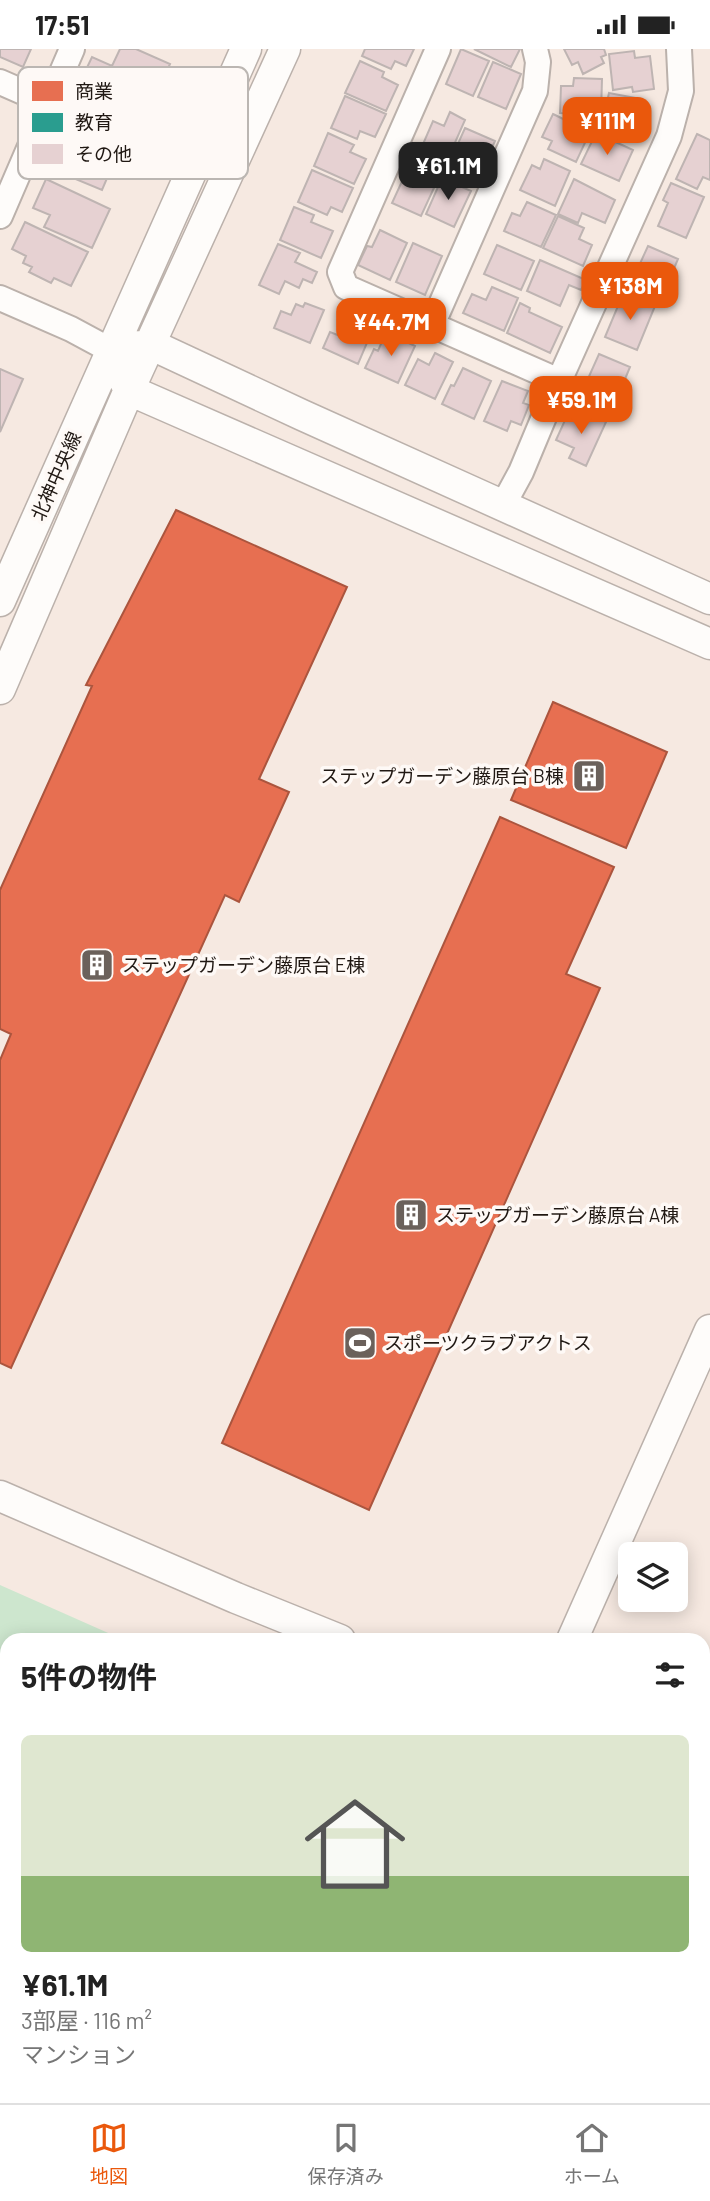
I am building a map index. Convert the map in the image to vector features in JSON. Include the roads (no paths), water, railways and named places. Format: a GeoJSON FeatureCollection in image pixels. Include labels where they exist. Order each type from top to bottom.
{"type":"FeatureCollection","features":[{"type":"Feature","properties":{"kind":"street"},"geometry":{"type":"LineString","coordinates":[[64,67],[72,49]]}},
{"type":"Feature","properties":{"kind":"street","name":"北神中央線"},"geometry":{"type":"LineString","coordinates":[[238,67],[246,49]]}},
{"type":"Feature","properties":{"kind":"street"},"geometry":{"type":"LineString","coordinates":[[248,131],[285,49]]}},
{"type":"Feature","properties":{"kind":"street"},"geometry":{"type":"LineString","coordinates":[[438,49],[340,272],[346,287],[559,381]]}},
{"type":"Feature","properties":{"kind":"street"},"geometry":{"type":"LineString","coordinates":[[432,325],[535,91],[538,62],[535,49]]}},
{"type":"Feature","properties":{"kind":"street"},"geometry":{"type":"LineString","coordinates":[[502,507],[521,472],[669,136],[681,91],[679,49]]}},
{"type":"Feature","properties":{"kind":"street"},"geometry":{"type":"LineString","coordinates":[[0,82],[18,90]]}},
{"type":"Feature","properties":{"kind":"street"},"geometry":{"type":"LineString","coordinates":[[0,216],[18,174]]}},
{"type":"Feature","properties":{"kind":"street","name":"北神中央線"},"geometry":{"type":"LineString","coordinates":[[0,601],[187,179]]}},
{"type":"Feature","properties":{"kind":"street"},"geometry":{"type":"LineString","coordinates":[[0,689],[129,390],[227,179]]}},
{"type":"Feature","properties":{"kind":"street"},"geometry":{"type":"LineString","coordinates":[[0,298],[71,329],[110,350],[152,345],[502,507],[710,599]]}},
{"type":"Feature","properties":{"kind":"street"},"geometry":{"type":"LineString","coordinates":[[110,350],[129,390],[710,644]]}},
{"type":"Feature","properties":{"kind":"street"},"geometry":{"type":"LineString","coordinates":[[575,1633],[710,1331]]}},
{"type":"Feature","properties":{"kind":"street"},"geometry":{"type":"LineString","coordinates":[[0,1496],[323,1633]]}},
{"type":"Feature","properties":{"kind":"place","name":"ステップガーデン藤原台 B棟"},"geometry":{"type":"Point","coordinates":[589,776]}},
{"type":"Feature","properties":{"kind":"place","name":"ステップガーデン藤原台 E棟"},"geometry":{"type":"Point","coordinates":[97,965]}},
{"type":"Feature","properties":{"kind":"place","name":"ステップガーデン藤原台 A棟"},"geometry":{"type":"Point","coordinates":[411,1215]}},
{"type":"Feature","properties":{"kind":"place","name":"スポーツクラブアクトス"},"geometry":{"type":"Point","coordinates":[360,1343]}}]}
